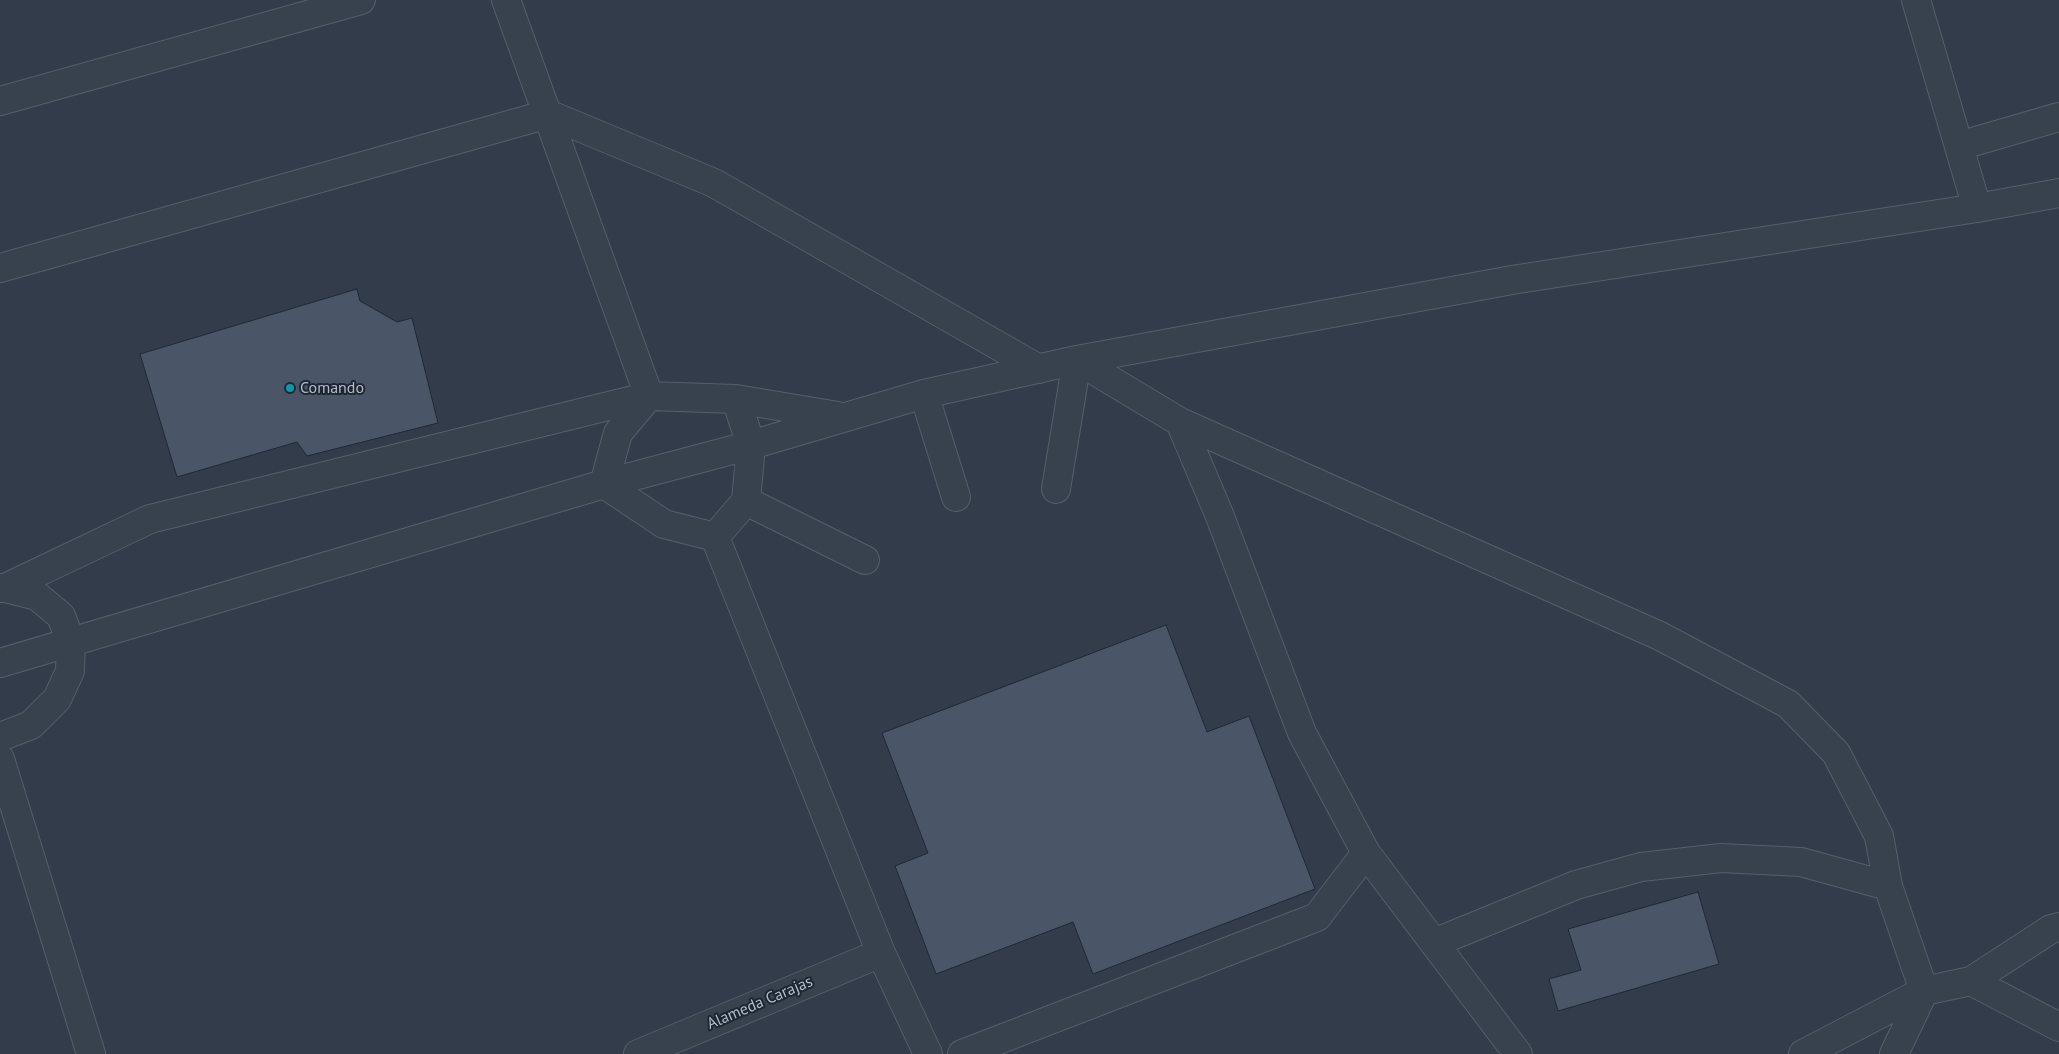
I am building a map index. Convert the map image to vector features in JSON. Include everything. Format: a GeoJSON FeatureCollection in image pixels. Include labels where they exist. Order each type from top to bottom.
{"type":"FeatureCollection","features":[{"type":"Feature","properties":{"kind":"street"},"geometry":{"type":"LineString","coordinates":[[0,101],[361,0]]}},
{"type":"Feature","properties":{"kind":"street"},"geometry":{"type":"LineString","coordinates":[[506,0],[649,396]]}},
{"type":"Feature","properties":{"kind":"street"},"geometry":{"type":"LineString","coordinates":[[1916,0],[1977,208]]}},
{"type":"Feature","properties":{"kind":"street"},"geometry":{"type":"LineString","coordinates":[[0,268],[548,114],[714,183],[1040,369]]}},
{"type":"Feature","properties":{"kind":"street"},"geometry":{"type":"LineString","coordinates":[[1959,146],[2059,117]]}},
{"type":"Feature","properties":{"kind":"street"},"geometry":{"type":"LineString","coordinates":[[0,663],[604,484],[751,445],[924,394],[1077,360],[1512,280],[1977,208],[2059,193]]}},
{"type":"Feature","properties":{"kind":"street"},"geometry":{"type":"LineString","coordinates":[[1077,360],[1180,422],[1660,636],[1788,704],[1836,753],[1879,836],[1888,886],[1924,990],[1894,1054]]}},
{"type":"Feature","properties":{"kind":"street"},"geometry":{"type":"LineString","coordinates":[[1056,489],[1077,360]]}},
{"type":"Feature","properties":{"kind":"street"},"geometry":{"type":"LineString","coordinates":[[924,394],[956,497]]}},
{"type":"Feature","properties":{"kind":"street"},"geometry":{"type":"LineString","coordinates":[[604,484],[618,432],[649,396]]}},
{"type":"Feature","properties":{"kind":"street"},"geometry":{"type":"LineString","coordinates":[[3,588],[150,519],[649,396],[736,399],[844,417]]}},
{"type":"Feature","properties":{"kind":"street"},"geometry":{"type":"LineString","coordinates":[[715,538],[746,501],[751,445],[736,399]]}},
{"type":"Feature","properties":{"kind":"street"},"geometry":{"type":"LineString","coordinates":[[1180,422],[1219,514],[1302,733],[1366,854],[1518,1054]]}},
{"type":"Feature","properties":{"kind":"street"},"geometry":{"type":"LineString","coordinates":[[604,484],[664,524],[715,538]]}},
{"type":"Feature","properties":{"kind":"street"},"geometry":{"type":"LineString","coordinates":[[746,501],[865,560]]}},
{"type":"Feature","properties":{"kind":"street"},"geometry":{"type":"LineString","coordinates":[[715,538],[881,953],[928,1054]]}},
{"type":"Feature","properties":{"kind":"street"},"geometry":{"type":"LineString","coordinates":[[0,737],[30,725],[57,699],[70,671],[71,642],[61,616],[37,596],[3,588]]}},
{"type":"Feature","properties":{"kind":"street"},"geometry":{"type":"LineString","coordinates":[[0,758],[91,1054]]}},
{"type":"Feature","properties":{"kind":"street"},"geometry":{"type":"LineString","coordinates":[[974,1052],[1316,916],[1366,854]]}},
{"type":"Feature","properties":{"kind":"street"},"geometry":{"type":"LineString","coordinates":[[1434,943],[1576,885],[1640,867],[1720,858],[1801,862],[1888,886]]}},
{"type":"Feature","properties":{"kind":"street"},"geometry":{"type":"LineString","coordinates":[[1804,1054],[1924,990],[1971,981],[2051,929],[2059,927]]}},
{"type":"Feature","properties":{"kind":"street","name":"Alameda Carajas"},"geometry":{"type":"LineString","coordinates":[[638,1054],[881,953]]}},
{"type":"Feature","properties":{"kind":"street"},"geometry":{"type":"LineString","coordinates":[[1971,981],[2059,1027]]}},
{"type":"Feature","properties":{"kind":"shaded area"},"geometry":{"type":"Polygon","coordinates":[[[0,0],[2059,0],[2059,1054],[0,1054],[0,0]]]}},
{"type":"Feature","properties":{"kind":"building","name":"Comando"},"geometry":{"type":"Polygon","coordinates":[[[357,289],[360,301],[397,322],[412,318],[438,423],[307,456],[297,442],[177,477],[140,354],[357,289]]]}},
{"type":"Feature","properties":{"kind":"building"},"geometry":{"type":"Polygon","coordinates":[[[1166,625],[1207,732],[1249,716],[1315,889],[1093,974],[1073,922],[936,974],[895,866],[928,853],[882,733],[1166,625]]]}},
{"type":"Feature","properties":{"kind":"building"},"geometry":{"type":"Polygon","coordinates":[[[1698,892],[1719,964],[1558,1011],[1549,979],[1581,970],[1568,929],[1698,892]]]}},
{"type":"Feature","properties":{"kind":"place","name":"Comando"},"geometry":{"type":"Point","coordinates":[290,388]}}]}
